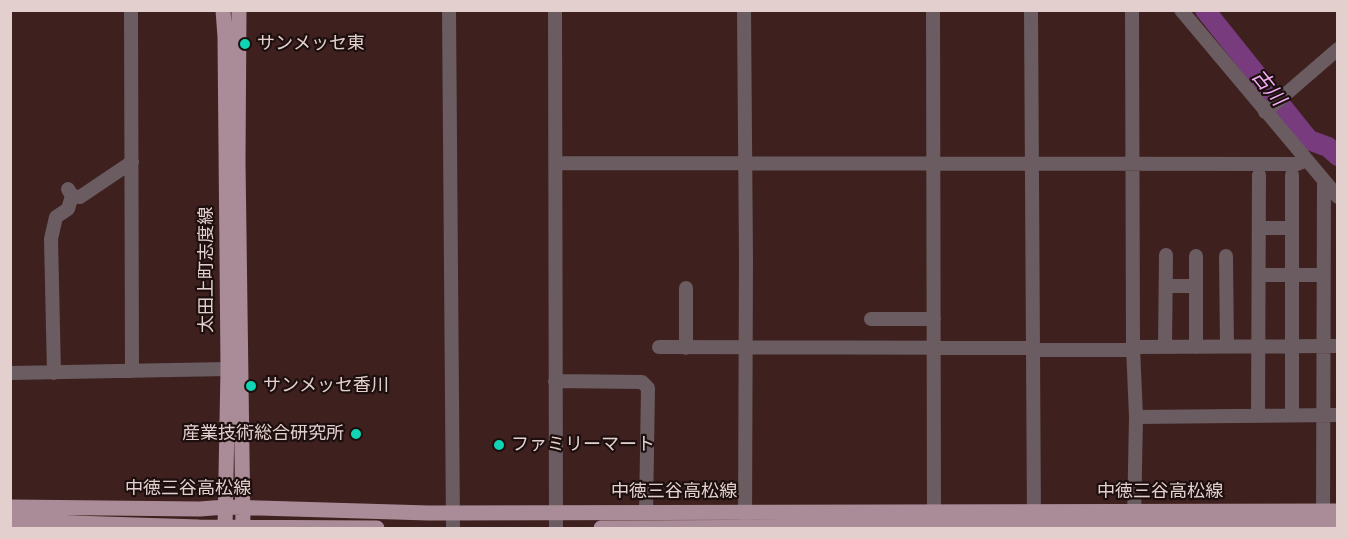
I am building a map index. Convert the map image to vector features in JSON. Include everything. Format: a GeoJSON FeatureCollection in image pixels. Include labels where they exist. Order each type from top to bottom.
{"type":"FeatureCollection","features":[{"type":"Feature","properties":{"kind":"main road","name":"太田上町志度線"},"geometry":{"type":"LineString","coordinates":[[222,10],[225,37],[228,369],[225,528]]}},
{"type":"Feature","properties":{"kind":"main road","name":"太田上町志度線"},"geometry":{"type":"LineString","coordinates":[[239,10],[237,162],[243,528]]}},
{"type":"Feature","properties":{"kind":"main road","name":"中徳三谷高松線"},"geometry":{"type":"LineString","coordinates":[[10,507],[646,512],[745,522]]}},
{"type":"Feature","properties":{"kind":"main road","name":"中徳三谷高松線"},"geometry":{"type":"LineString","coordinates":[[601,528],[745,522],[1329,520]]}},
{"type":"Feature","properties":{"kind":"main road","name":"中徳三谷高松線"},"geometry":{"type":"LineString","coordinates":[[10,521],[225,528],[377,528]]}},
{"type":"Feature","properties":{"kind":"street"},"geometry":{"type":"LineString","coordinates":[[131,10],[132,372]]}},
{"type":"Feature","properties":{"kind":"street"},"geometry":{"type":"LineString","coordinates":[[448,10],[453,528]]}},
{"type":"Feature","properties":{"kind":"street"},"geometry":{"type":"LineString","coordinates":[[555,10],[556,528]]}},
{"type":"Feature","properties":{"kind":"street"},"geometry":{"type":"LineString","coordinates":[[744,10],[745,522]]}},
{"type":"Feature","properties":{"kind":"street"},"geometry":{"type":"LineString","coordinates":[[933,10],[934,522]]}},
{"type":"Feature","properties":{"kind":"street"},"geometry":{"type":"LineString","coordinates":[[1031,10],[1034,522]]}},
{"type":"Feature","properties":{"kind":"street"},"geometry":{"type":"LineString","coordinates":[[1132,10],[1133,348],[1136,417],[1134,522]]}},
{"type":"Feature","properties":{"kind":"street"},"geometry":{"type":"LineString","coordinates":[[1181,10],[1338,197]]}},
{"type":"Feature","properties":{"kind":"street"},"geometry":{"type":"LineString","coordinates":[[1265,112],[1338,50]]}},
{"type":"Feature","properties":{"kind":"street"},"geometry":{"type":"LineString","coordinates":[[555,163],[1297,164],[1307,160]]}},
{"type":"Feature","properties":{"kind":"street"},"geometry":{"type":"LineString","coordinates":[[54,373],[51,239],[56,217],[68,209],[70,193],[80,197],[132,162]]}},
{"type":"Feature","properties":{"kind":"street"},"geometry":{"type":"LineString","coordinates":[[1258,416],[1259,175]]}},
{"type":"Feature","properties":{"kind":"street"},"geometry":{"type":"LineString","coordinates":[[1292,175],[1292,416]]}},
{"type":"Feature","properties":{"kind":"street"},"geometry":{"type":"LineString","coordinates":[[1324,181],[1331,346],[1329,520]]}},
{"type":"Feature","properties":{"kind":"street"},"geometry":{"type":"LineString","coordinates":[[1259,228],[1292,228]]}},
{"type":"Feature","properties":{"kind":"street"},"geometry":{"type":"LineString","coordinates":[[1165,347],[1166,255]]}},
{"type":"Feature","properties":{"kind":"street"},"geometry":{"type":"LineString","coordinates":[[1226,255],[1227,346]]}},
{"type":"Feature","properties":{"kind":"street"},"geometry":{"type":"LineString","coordinates":[[1196,256],[1196,347]]}},
{"type":"Feature","properties":{"kind":"street"},"geometry":{"type":"LineString","coordinates":[[1259,275],[1329,277]]}},
{"type":"Feature","properties":{"kind":"street"},"geometry":{"type":"LineString","coordinates":[[1166,286],[1196,286]]}},
{"type":"Feature","properties":{"kind":"street"},"geometry":{"type":"LineString","coordinates":[[686,288],[686,348]]}},
{"type":"Feature","properties":{"kind":"street"},"geometry":{"type":"LineString","coordinates":[[871,318],[934,319]]}},
{"type":"Feature","properties":{"kind":"street"},"geometry":{"type":"LineString","coordinates":[[659,347],[1033,349],[1331,346]]}},
{"type":"Feature","properties":{"kind":"street"},"geometry":{"type":"LineString","coordinates":[[10,373],[228,369]]}},
{"type":"Feature","properties":{"kind":"street"},"geometry":{"type":"LineString","coordinates":[[555,381],[642,382],[648,388],[646,512]]}},
{"type":"Feature","properties":{"kind":"street"},"geometry":{"type":"LineString","coordinates":[[1136,417],[1331,415]]}},
{"type":"Feature","properties":{"kind":"waterway","name":"古川"},"geometry":{"type":"LineString","coordinates":[[1205,10],[1309,140],[1328,147],[1338,156]]}},
{"type":"Feature","properties":{"kind":"place","name":"サンメッセ東"},"geometry":{"type":"Point","coordinates":[245,44]}},
{"type":"Feature","properties":{"kind":"place","name":"サンメッセ香川"},"geometry":{"type":"Point","coordinates":[251,386]}},
{"type":"Feature","properties":{"kind":"place","name":"産業技術総合研究所"},"geometry":{"type":"Point","coordinates":[356,434]}},
{"type":"Feature","properties":{"kind":"place","name":"ファミリーマート"},"geometry":{"type":"Point","coordinates":[499,445]}}]}
